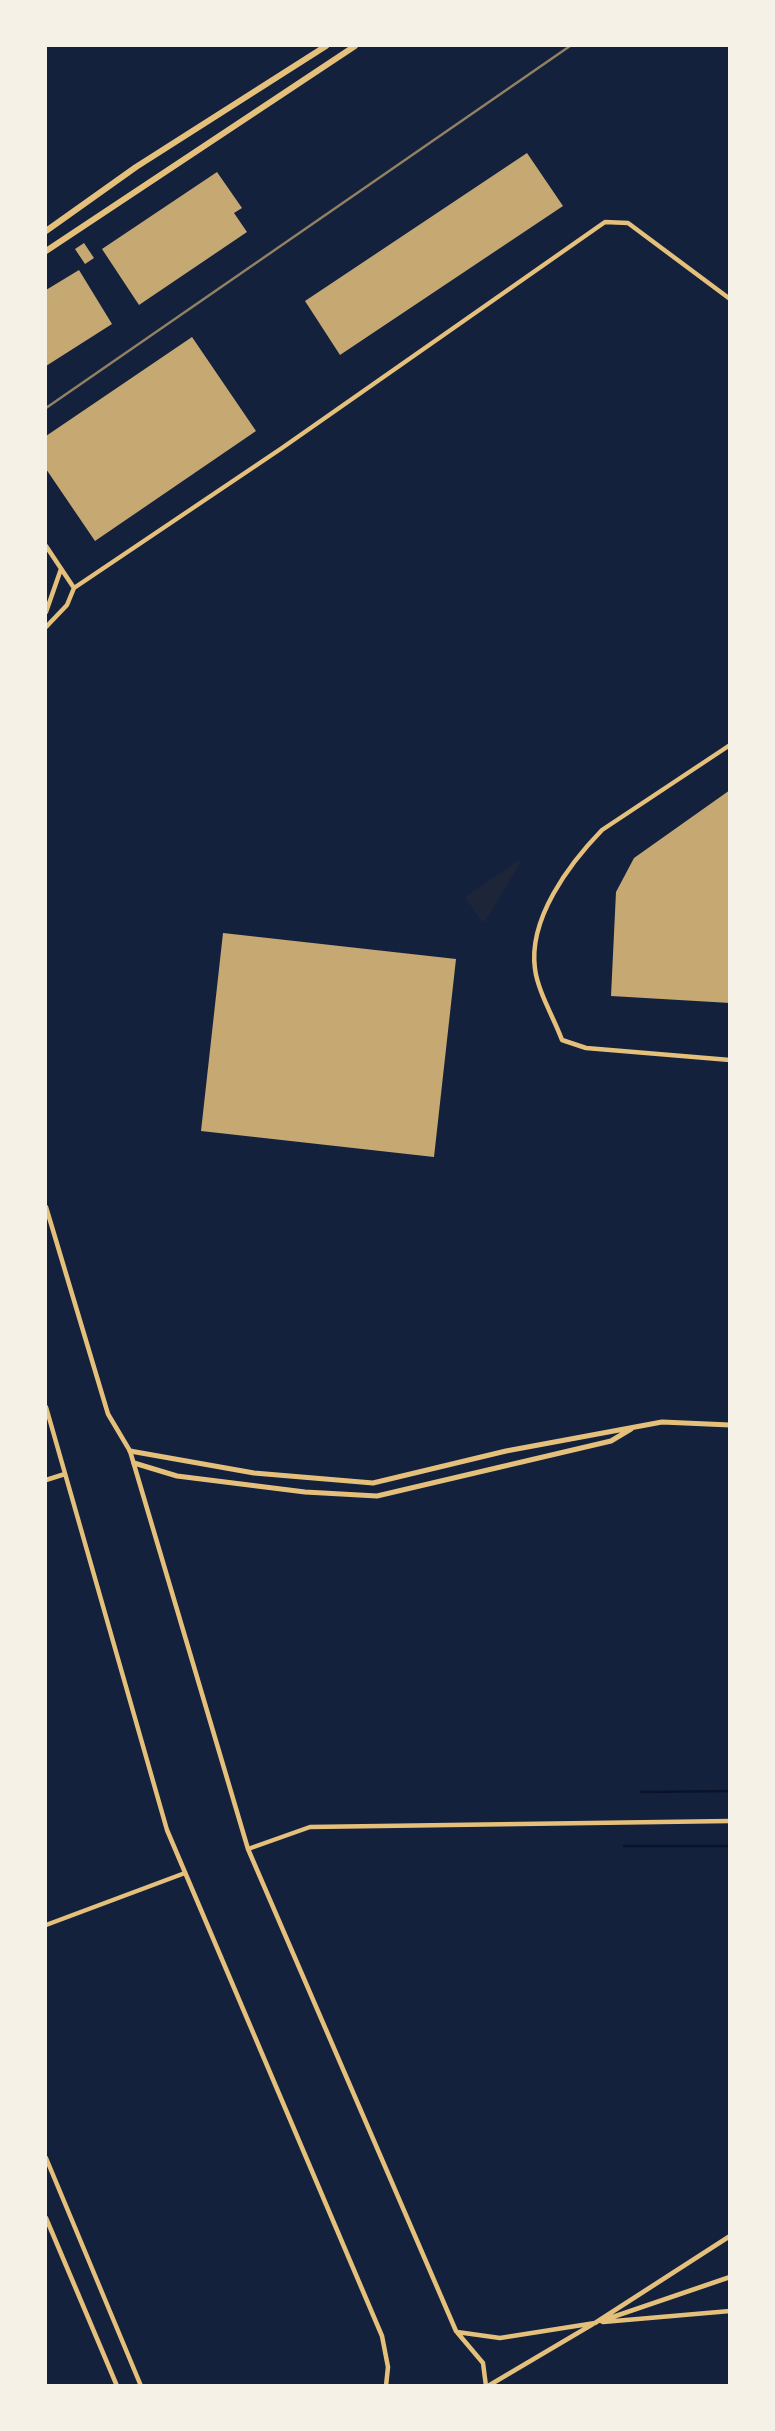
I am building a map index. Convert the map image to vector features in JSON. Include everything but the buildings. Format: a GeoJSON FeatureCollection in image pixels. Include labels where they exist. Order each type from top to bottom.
{"type":"FeatureCollection","features":[{"type":"Feature","properties":{"kind":"main road"},"geometry":{"type":"LineString","coordinates":[[46,231],[136,167],[327,46]]}},
{"type":"Feature","properties":{"kind":"main road"},"geometry":{"type":"LineString","coordinates":[[46,251],[355,46]]}},
{"type":"Feature","properties":{"kind":"street"},"geometry":{"type":"LineString","coordinates":[[46,627],[67,605],[74,588],[282,448],[605,222],[628,223],[730,299]]}},
{"type":"Feature","properties":{"kind":"street"},"geometry":{"type":"LineString","coordinates":[[46,546],[74,588]]}},
{"type":"Feature","properties":{"kind":"street"},"geometry":{"type":"LineString","coordinates":[[46,612],[61,569]]}},
{"type":"Feature","properties":{"kind":"street"},"geometry":{"type":"LineString","coordinates":[[730,745],[602,830],[586,847],[558,887],[541,925],[535,953],[535,971],[562,1040],[586,1048],[730,1060]]}},
{"type":"Feature","properties":{"kind":"street"},"geometry":{"type":"LineString","coordinates":[[46,1207],[108,1414],[134,1463],[248,1849],[456,2331],[483,2363],[487,2385],[595,2323],[730,2236]]}},
{"type":"Feature","properties":{"kind":"street"},"geometry":{"type":"LineString","coordinates":[[46,1407],[167,1830],[382,2336],[388,2367],[386,2385]]}},
{"type":"Feature","properties":{"kind":"street"},"geometry":{"type":"LineString","coordinates":[[130,1451],[254,1473],[373,1483],[506,1451],[662,1422],[730,1425]]}},
{"type":"Feature","properties":{"kind":"street"},"geometry":{"type":"LineString","coordinates":[[134,1463],[177,1476],[305,1492],[377,1496],[611,1441],[634,1427]]}},
{"type":"Feature","properties":{"kind":"street"},"geometry":{"type":"LineString","coordinates":[[46,1480],[65,1474]]}},
{"type":"Feature","properties":{"kind":"street"},"geometry":{"type":"LineString","coordinates":[[248,1849],[310,1827],[730,1821]]}},
{"type":"Feature","properties":{"kind":"street"},"geometry":{"type":"LineString","coordinates":[[46,1925],[185,1873]]}},
{"type":"Feature","properties":{"kind":"street"},"geometry":{"type":"LineString","coordinates":[[46,2158],[141,2385]]}},
{"type":"Feature","properties":{"kind":"street"},"geometry":{"type":"LineString","coordinates":[[46,2218],[117,2385]]}},
{"type":"Feature","properties":{"kind":"street"},"geometry":{"type":"LineString","coordinates":[[595,2323],[730,2277]]}},
{"type":"Feature","properties":{"kind":"street"},"geometry":{"type":"LineString","coordinates":[[456,2331],[500,2338],[595,2323],[730,2311]]}},
{"type":"Feature","properties":{"kind":"shaded area"},"geometry":{"type":"Polygon","coordinates":[[[519,860],[521,862],[486,920],[482,922],[465,897],[519,860]]]}},
{"type":"Feature","properties":{"kind":"waterway"},"geometry":{"type":"LineString","coordinates":[[641,1792],[730,1791]]}},
{"type":"Feature","properties":{"kind":"waterway"},"geometry":{"type":"LineString","coordinates":[[624,1846],[730,1846]]}},
{"type":"Feature","properties":{"kind":"railway"},"geometry":{"type":"LineString","coordinates":[[46,408],[570,46]]}}]}
